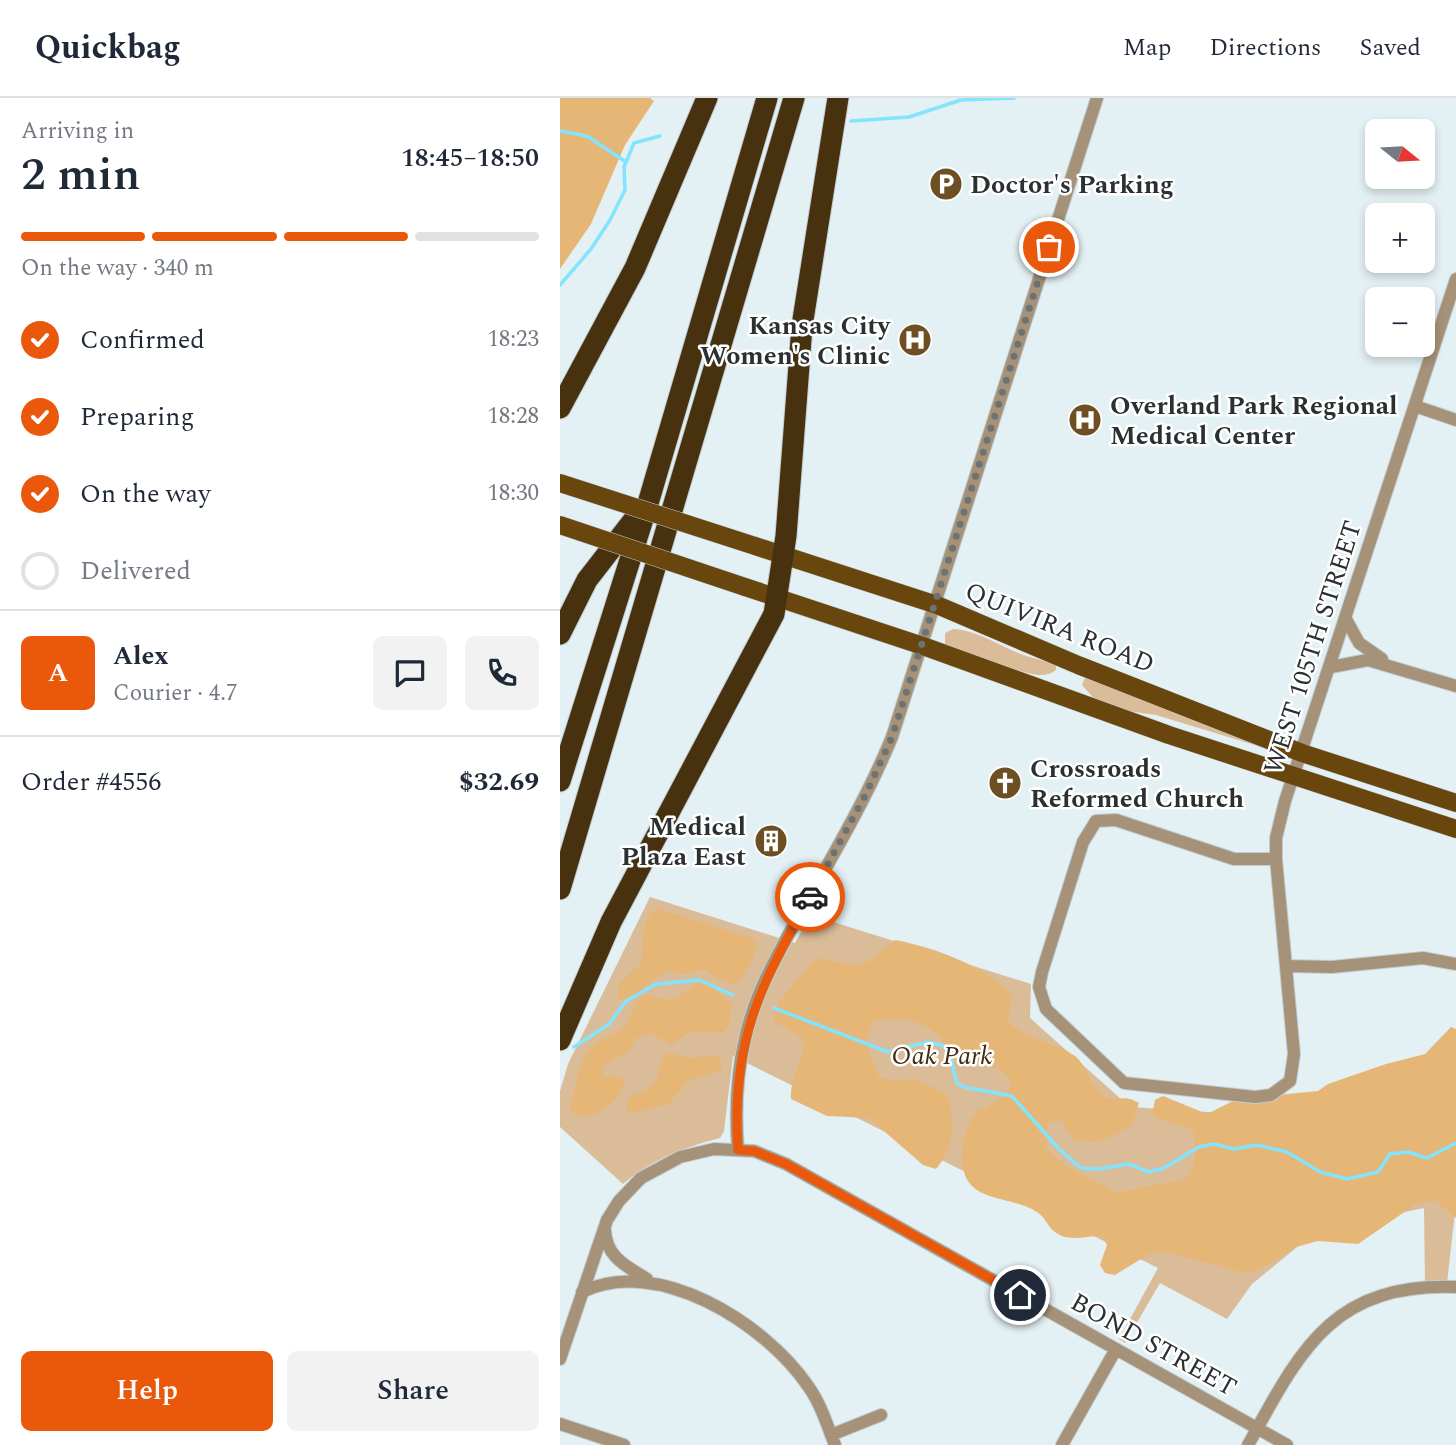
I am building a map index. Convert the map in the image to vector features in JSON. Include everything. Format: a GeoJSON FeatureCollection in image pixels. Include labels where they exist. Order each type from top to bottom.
{"type":"FeatureCollection","features":[{"type":"Feature","properties":{"kind":"highway"},"geometry":{"type":"LineString","coordinates":[[560,408],[635,268],[707,98]]}},
{"type":"Feature","properties":{"kind":"highway"},"geometry":{"type":"LineString","coordinates":[[560,781],[649,500],[767,98]]}},
{"type":"Feature","properties":{"kind":"highway"},"geometry":{"type":"LineString","coordinates":[[560,889],[794,98]]}},
{"type":"Feature","properties":{"kind":"highway"},"geometry":{"type":"LineString","coordinates":[[560,1040],[611,922],[774,614],[783,555],[802,326],[838,98]]}},
{"type":"Feature","properties":{"kind":"highway"},"geometry":{"type":"LineString","coordinates":[[560,634],[587,580],[649,500]]}},
{"type":"Feature","properties":{"kind":"main road","name":"QUIVIRA ROAD"},"geometry":{"type":"LineString","coordinates":[[560,483],[937,605],[1078,665],[1302,753],[1456,803]]}},
{"type":"Feature","properties":{"kind":"main road"},"geometry":{"type":"LineString","coordinates":[[560,525],[923,646],[1059,697],[1294,777],[1456,829]]}},
{"type":"Feature","properties":{"kind":"street"},"geometry":{"type":"LineString","coordinates":[[738,1150],[735,1104],[737,1080],[745,1037],[754,1009],[785,942],[879,769],[937,605],[1097,98]]}},
{"type":"Feature","properties":{"kind":"street","name":"WEST 105TH STREET"},"geometry":{"type":"LineString","coordinates":[[1276,859],[1240,860],[1116,820],[1096,821],[1083,842],[1042,972],[1040,998],[1057,1022],[1124,1083],[1255,1097],[1271,1095],[1290,1081],[1294,1054],[1276,838],[1456,279]]}},
{"type":"Feature","properties":{"kind":"street"},"geometry":{"type":"LineString","coordinates":[[1415,406],[1456,420]]}},
{"type":"Feature","properties":{"kind":"street"},"geometry":{"type":"LineString","coordinates":[[1346,619],[1359,643],[1388,663]]}},
{"type":"Feature","properties":{"kind":"street"},"geometry":{"type":"LineString","coordinates":[[1331,667],[1368,660],[1388,663],[1456,685]]}},
{"type":"Feature","properties":{"kind":"street"},"geometry":{"type":"LineString","coordinates":[[1286,966],[1332,967],[1423,958],[1456,964]]}},
{"type":"Feature","properties":{"kind":"street","name":"BOND STREET"},"geometry":{"type":"LineString","coordinates":[[560,1359],[605,1226],[626,1192],[658,1166],[701,1151],[754,1151],[786,1164],[1287,1445]]}},
{"type":"Feature","properties":{"kind":"street"},"geometry":{"type":"LineString","coordinates":[[605,1226],[606,1243],[618,1261],[660,1286]]}},
{"type":"Feature","properties":{"kind":"street"},"geometry":{"type":"LineString","coordinates":[[582,1292],[602,1282],[629,1279],[660,1286],[722,1310],[772,1345],[808,1385],[833,1440],[881,1415]]}},
{"type":"Feature","properties":{"kind":"street"},"geometry":{"type":"LineString","coordinates":[[1248,1445],[1300,1354],[1336,1318],[1359,1304],[1403,1288],[1456,1287]]}},
{"type":"Feature","properties":{"kind":"street"},"geometry":{"type":"LineString","coordinates":[[1062,1445],[1116,1349]]}},
{"type":"Feature","properties":{"kind":"street"},"geometry":{"type":"LineString","coordinates":[[560,1424],[624,1445]]}},
{"type":"Feature","properties":{"kind":"green space"},"geometry":{"type":"Polygon","coordinates":[[[953,629],[971,632],[1023,655],[1052,663],[1056,665],[1056,670],[1045,675],[1034,674],[962,652],[945,644],[945,633],[953,629]]]}},
{"type":"Feature","properties":{"kind":"green space"},"geometry":{"type":"Polygon","coordinates":[[[1085,678],[1262,744],[1261,747],[1156,715],[1114,709],[1098,703],[1082,685],[1085,678]]]}},
{"type":"Feature","properties":{"kind":"green space","name":"Oak Park"},"geometry":{"type":"Polygon","coordinates":[[[650,897],[795,943],[811,915],[1031,984],[1030,1018],[1130,1107],[1269,1116],[1456,1204],[1447,1283],[1425,1284],[1424,1208],[1318,1230],[1252,1284],[1227,1319],[1160,1283],[1125,1343],[1119,1339],[1158,1268],[733,1056],[724,1131],[720,1138],[668,1155],[623,1184],[560,1127],[560,1091],[568,1064],[650,897]]]}},
{"type":"Feature","properties":{"kind":"shaded area"},"geometry":{"type":"Polygon","coordinates":[[[560,98],[650,98],[654,101],[625,145],[591,224],[560,269],[560,98]]]}},
{"type":"Feature","properties":{"kind":"shaded area"},"geometry":{"type":"Polygon","coordinates":[[[657,908],[755,939],[753,957],[739,980],[735,984],[717,979],[704,969],[681,974],[667,970],[629,999],[621,1000],[617,996],[620,983],[641,963],[647,919],[657,908]]]}},
{"type":"Feature","properties":{"kind":"shaded area"},"geometry":{"type":"Polygon","coordinates":[[[895,940],[942,953],[987,974],[1012,994],[1008,1021],[1015,1027],[1075,1056],[1103,1095],[1139,1103],[1132,1126],[1100,1142],[1074,1140],[1062,1121],[1049,1121],[1046,1147],[1054,1156],[1115,1193],[1185,1179],[1192,1168],[1194,1132],[1152,1115],[1155,1100],[1163,1096],[1207,1114],[1237,1099],[1318,1091],[1328,1084],[1425,1054],[1451,1027],[1456,1029],[1456,1218],[1435,1200],[1416,1204],[1358,1244],[1318,1241],[1296,1247],[1260,1269],[1244,1273],[1163,1251],[1149,1254],[1115,1275],[1105,1273],[1100,1265],[1107,1245],[1102,1236],[1072,1238],[1060,1235],[1037,1212],[987,1195],[968,1181],[963,1169],[962,1152],[967,1128],[980,1108],[985,1109],[1009,1091],[1011,1082],[1000,1070],[985,1063],[951,1060],[941,1039],[928,1027],[900,1019],[873,1022],[866,1043],[879,1077],[896,1081],[915,1079],[947,1094],[952,1133],[947,1152],[936,1169],[923,1165],[869,1118],[827,1116],[791,1099],[792,1084],[802,1055],[804,1039],[775,1022],[774,1008],[810,964],[819,958],[845,964],[861,964],[895,940]]]}},
{"type":"Feature","properties":{"kind":"shaded area"},"geometry":{"type":"Polygon","coordinates":[[[703,981],[732,1004],[729,1025],[723,1033],[690,1032],[671,1045],[650,1033],[637,1038],[628,1051],[601,1068],[605,1077],[614,1075],[625,1080],[615,1100],[585,1118],[572,1112],[570,1106],[579,1072],[585,1056],[594,1044],[624,1027],[644,995],[673,999],[703,981]]]}},
{"type":"Feature","properties":{"kind":"shaded area"},"geometry":{"type":"Polygon","coordinates":[[[668,1053],[691,1058],[716,1055],[722,1061],[721,1071],[689,1080],[669,1104],[626,1113],[629,1097],[654,1083],[661,1061],[668,1053]]]}},
{"type":"Feature","properties":{"kind":"waterway"},"geometry":{"type":"LineString","coordinates":[[851,121],[909,117],[961,100],[1014,98]]}},
{"type":"Feature","properties":{"kind":"waterway"},"geometry":{"type":"LineString","coordinates":[[560,131],[587,136],[626,162]]}},
{"type":"Feature","properties":{"kind":"waterway"},"geometry":{"type":"LineString","coordinates":[[560,285],[591,249],[610,220],[625,190],[624,167],[634,143],[660,136]]}},
{"type":"Feature","properties":{"kind":"waterway"},"geometry":{"type":"LineString","coordinates":[[574,1047],[609,1024],[626,1001],[656,984],[699,980],[733,995]]}},
{"type":"Feature","properties":{"kind":"waterway"},"geometry":{"type":"LineString","coordinates":[[774,1008],[888,1052],[928,1042],[944,1046],[957,1083],[964,1087],[1012,1096],[1059,1149],[1081,1168],[1100,1169],[1128,1164],[1149,1172],[1164,1168],[1199,1147],[1214,1144],[1234,1149],[1257,1145],[1287,1152],[1320,1172],[1347,1179],[1378,1172],[1390,1154],[1408,1152],[1427,1158],[1456,1143]]}},
{"type":"Feature","properties":{"kind":"way so far"},"geometry":{"type":"LineString","coordinates":[[810,897],[879,769],[892,737],[937,605],[1049,247]]}},
{"type":"Feature","properties":{"kind":"place","name":"Doctor's Parking"},"geometry":{"type":"Point","coordinates":[946,184]}},
{"type":"Feature","properties":{"kind":"place","name":"Kansas City Women's Clinic"},"geometry":{"type":"Point","coordinates":[915,340]}},
{"type":"Feature","properties":{"kind":"place","name":"Overland Park Regional Medical Center"},"geometry":{"type":"Point","coordinates":[1085,420]}},
{"type":"Feature","properties":{"kind":"place","name":"Crossroads Reformed Church"},"geometry":{"type":"Point","coordinates":[1005,783]}},
{"type":"Feature","properties":{"kind":"place","name":"Medical Plaza East"},"geometry":{"type":"Point","coordinates":[771,841]}},
{"type":"Feature","properties":{"kind":"route"},"geometry":{"type":"LineString","coordinates":[[810,897],[765,981],[745,1037],[735,1104],[738,1150],[754,1151],[786,1164],[1020,1295]]}}]}
